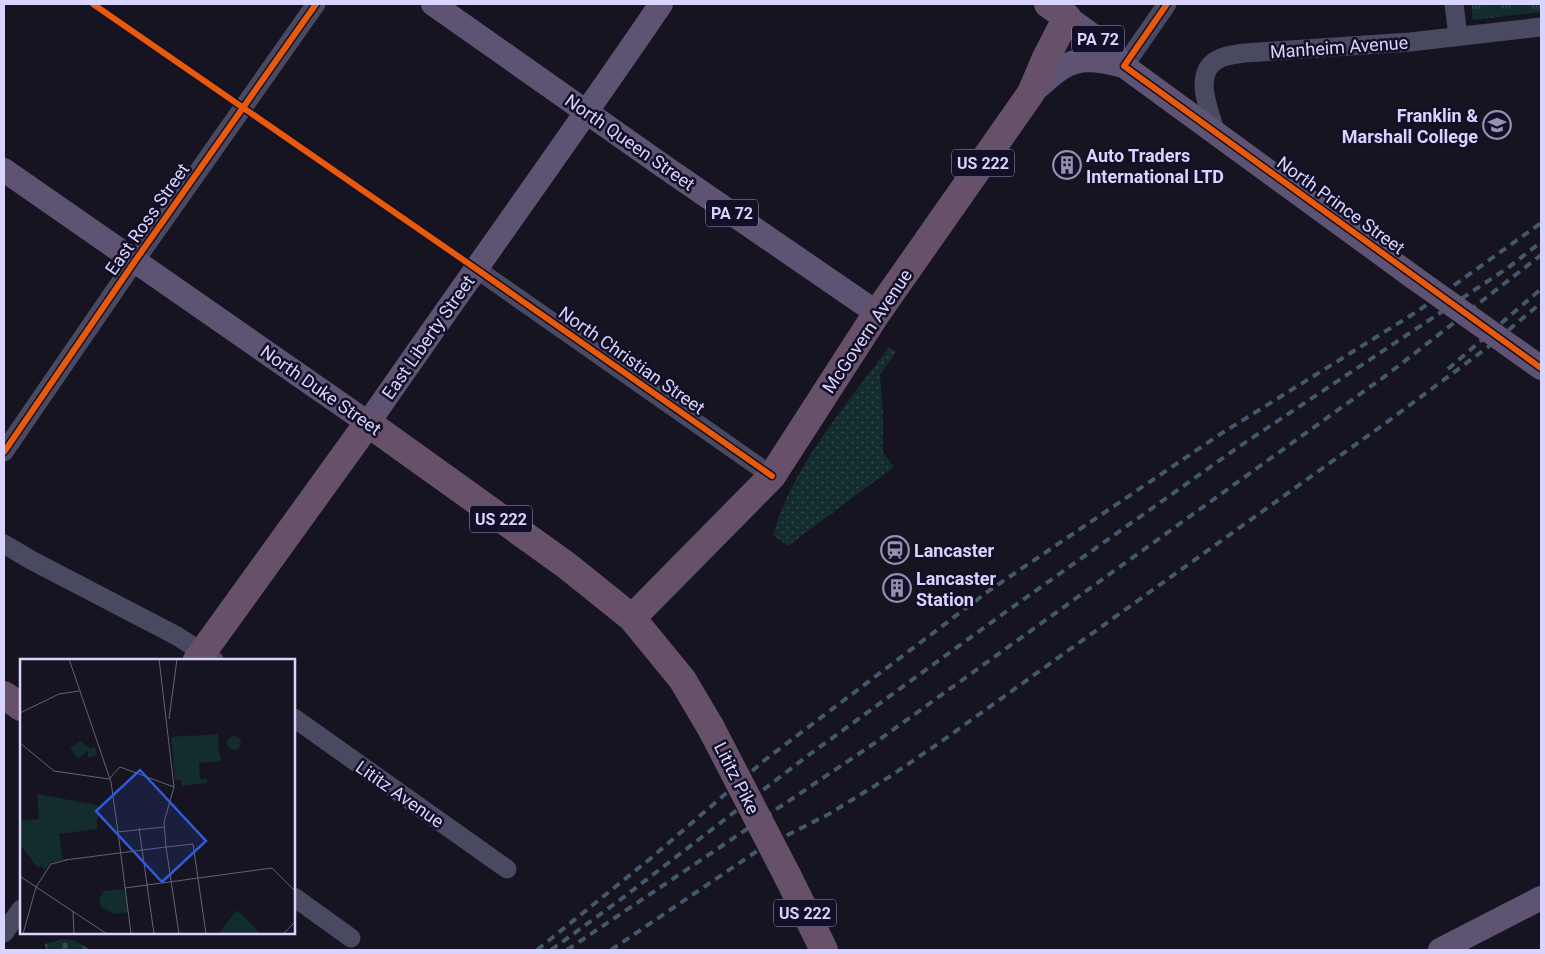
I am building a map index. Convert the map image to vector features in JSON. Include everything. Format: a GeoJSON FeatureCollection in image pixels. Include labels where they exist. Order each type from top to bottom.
{"type":"FeatureCollection","features":[{"type":"Feature","properties":{"kind":"highway","name":"McGovern Avenue"},"geometry":{"type":"LineString","coordinates":[[632,618],[772,476],[877,313],[1031,93],[1045,60],[1058,11]]}},
{"type":"Feature","properties":{"kind":"highway","name":"North Duke Street"},"geometry":{"type":"LineString","coordinates":[[368,423],[566,565],[632,618]]}},
{"type":"Feature","properties":{"kind":"highway","name":"East Liberty Street"},"geometry":{"type":"LineString","coordinates":[[205,658],[368,423]]}},
{"type":"Feature","properties":{"kind":"highway","name":"Lititz Pike"},"geometry":{"type":"LineString","coordinates":[[632,618],[682,679],[711,728],[824,950]]}},
{"type":"Feature","properties":{"kind":"highway"},"geometry":{"type":"LineString","coordinates":[[4,695],[20,705]]}},
{"type":"Feature","properties":{"kind":"main road","name":"North Queen Street"},"geometry":{"type":"LineString","coordinates":[[433,4],[666,168],[877,313]]}},
{"type":"Feature","properties":{"kind":"main road","name":"East Liberty Street"},"geometry":{"type":"LineString","coordinates":[[368,423],[661,4]]}},
{"type":"Feature","properties":{"kind":"main road","name":"North Prince Street"},"geometry":{"type":"LineString","coordinates":[[1058,11],[1106,44],[1124,66],[1541,368]]}},
{"type":"Feature","properties":{"kind":"main road","name":"PA 72"},"geometry":{"type":"LineString","coordinates":[[1031,93],[1063,66],[1080,61],[1102,60],[1124,66]]}},
{"type":"Feature","properties":{"kind":"main road","name":"North Duke Street"},"geometry":{"type":"LineString","coordinates":[[4,170],[368,423]]}},
{"type":"Feature","properties":{"kind":"main road"},"geometry":{"type":"LineString","coordinates":[[1440,950],[1541,898]]}},
{"type":"Feature","properties":{"kind":"street","name":"East Ross Street"},"geometry":{"type":"LineString","coordinates":[[4,452],[134,261],[316,4]]}},
{"type":"Feature","properties":{"kind":"street"},"geometry":{"type":"LineString","coordinates":[[1124,66],[1167,4]]}},
{"type":"Feature","properties":{"kind":"street"},"geometry":{"type":"LineString","coordinates":[[1454,4],[1458,36]]}},
{"type":"Feature","properties":{"kind":"street","name":"Manheim Avenue"},"geometry":{"type":"LineString","coordinates":[[1216,133],[1203,90],[1208,70],[1219,59],[1244,53],[1410,42],[1541,27]]}},
{"type":"Feature","properties":{"kind":"street","name":"North Christian Street"},"geometry":{"type":"LineString","coordinates":[[475,268],[772,476]]}},
{"type":"Feature","properties":{"kind":"street"},"geometry":{"type":"LineString","coordinates":[[4,544],[177,636],[205,658]]}},
{"type":"Feature","properties":{"kind":"street","name":"Lititz Avenue"},"geometry":{"type":"LineString","coordinates":[[295,719],[507,869]]}},
{"type":"Feature","properties":{"kind":"street"},"geometry":{"type":"LineString","coordinates":[[295,898],[351,938]]}},
{"type":"Feature","properties":{"kind":"street"},"geometry":{"type":"LineString","coordinates":[[4,933],[20,909]]}},
{"type":"Feature","properties":{"kind":"green space"},"geometry":{"type":"Polygon","coordinates":[[[1471,4],[1541,4],[1541,12],[1473,20],[1471,4]]]}},
{"type":"Feature","properties":{"kind":"green space"},"geometry":{"type":"Polygon","coordinates":[[[889,347],[896,352],[880,375],[883,413],[883,453],[894,467],[788,546],[773,535],[793,485],[822,437],[889,347]]]}},
{"type":"Feature","properties":{"kind":"green space"},"geometry":{"type":"Polygon","coordinates":[[[62,939],[73,940],[91,950],[46,950],[45,944],[62,939]]]}},
{"type":"Feature","properties":{"kind":"railway"},"geometry":{"type":"LineString","coordinates":[[537,950],[651,858],[766,759],[990,590],[1219,435],[1418,311],[1541,223]]}},
{"type":"Feature","properties":{"kind":"railway"},"geometry":{"type":"LineString","coordinates":[[551,950],[620,900],[806,757],[1000,616],[1237,448],[1509,267],[1541,242]]}},
{"type":"Feature","properties":{"kind":"railway"},"geometry":{"type":"LineString","coordinates":[[567,950],[869,747],[1388,374],[1541,255]]}},
{"type":"Feature","properties":{"kind":"railway"},"geometry":{"type":"LineString","coordinates":[[1448,369],[1541,289]]}},
{"type":"Feature","properties":{"kind":"railway"},"geometry":{"type":"LineString","coordinates":[[611,950],[760,849],[829,814],[942,741],[1387,422],[1488,347],[1541,303]]}},
{"type":"Feature","properties":{"kind":"cycle path"},"geometry":{"type":"LineString","coordinates":[[93,4],[772,476]]}},
{"type":"Feature","properties":{"kind":"cycle path"},"geometry":{"type":"LineString","coordinates":[[4,452],[135,261],[316,4]]}},
{"type":"Feature","properties":{"kind":"cycle path"},"geometry":{"type":"LineString","coordinates":[[1167,4],[1124,66],[1541,368]]}},
{"type":"Feature","properties":{"kind":"place","name":"Franklin & Marshall College"},"geometry":{"type":"Point","coordinates":[1497,125]}},
{"type":"Feature","properties":{"kind":"place","name":"Auto Traders International LTD"},"geometry":{"type":"Point","coordinates":[1067,165]}},
{"type":"Feature","properties":{"kind":"place","name":"Lancaster"},"geometry":{"type":"Point","coordinates":[895,550]}},
{"type":"Feature","properties":{"kind":"place","name":"Lancaster Station"},"geometry":{"type":"Point","coordinates":[897,588]}}]}
